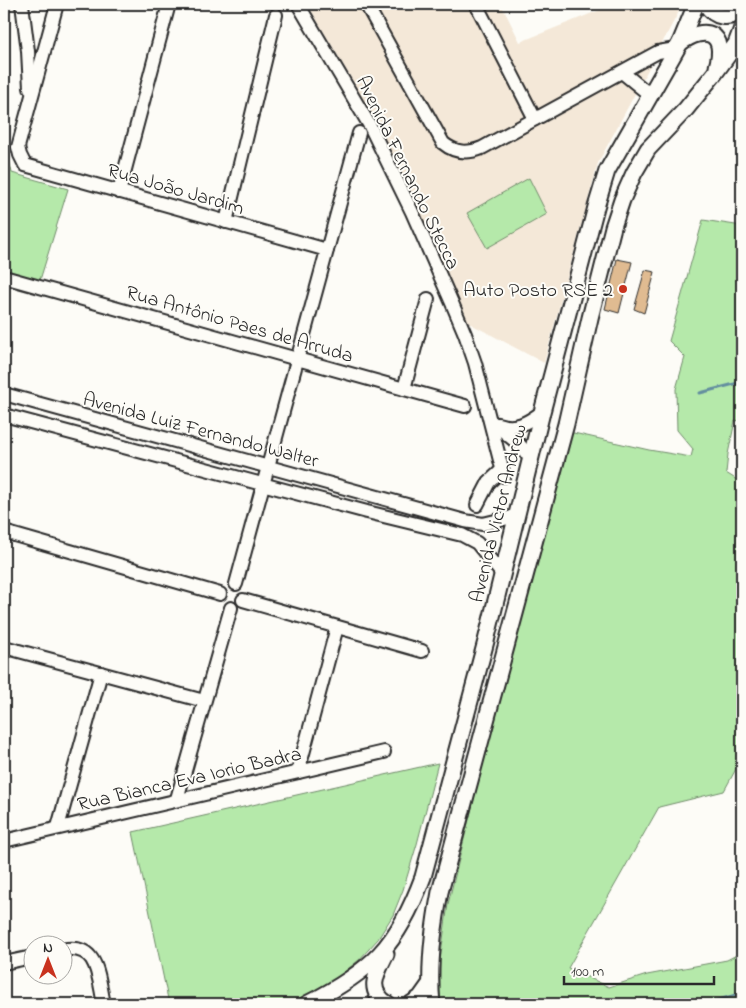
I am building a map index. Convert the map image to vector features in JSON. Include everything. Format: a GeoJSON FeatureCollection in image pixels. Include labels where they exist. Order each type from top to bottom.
{"type":"FeatureCollection","features":[{"type":"Feature","properties":{"kind":"main road","name":"Avenida Victor Andrew"},"geometry":{"type":"LineString","coordinates":[[308,1004],[336,990],[362,972],[392,941],[412,906],[423,876],[486,641],[542,412],[607,171],[678,46],[696,4]]}},
{"type":"Feature","properties":{"kind":"main road"},"geometry":{"type":"LineString","coordinates":[[706,4],[715,15],[729,17],[738,14],[742,10]]}},
{"type":"Feature","properties":{"kind":"main road"},"geometry":{"type":"LineString","coordinates":[[432,1004],[430,984],[434,922],[440,892],[566,424],[613,227],[626,191],[648,149],[686,109],[715,73],[736,44],[742,28]]}},
{"type":"Feature","properties":{"kind":"main road"},"geometry":{"type":"LineString","coordinates":[[678,46],[697,33],[710,34],[716,39],[721,53],[715,73]]}},
{"type":"Feature","properties":{"kind":"main road"},"geometry":{"type":"LineString","coordinates":[[388,1004],[377,994],[374,981],[392,941]]}},
{"type":"Feature","properties":{"kind":"main road"},"geometry":{"type":"LineString","coordinates":[[411,1004],[420,998],[430,984]]}},
{"type":"Feature","properties":{"kind":"street"},"geometry":{"type":"LineString","coordinates":[[22,4],[28,51],[31,101]]}},
{"type":"Feature","properties":{"kind":"street"},"geometry":{"type":"LineString","coordinates":[[31,101],[57,4]]}},
{"type":"Feature","properties":{"kind":"street"},"geometry":{"type":"LineString","coordinates":[[119,192],[169,4]]}},
{"type":"Feature","properties":{"kind":"street","name":"Avenida Fernando Stecca"},"geometry":{"type":"LineString","coordinates":[[298,4],[370,126],[412,212],[465,334],[491,421],[503,473],[488,482],[477,505]]}},
{"type":"Feature","properties":{"kind":"street"},"geometry":{"type":"LineString","coordinates":[[366,4],[443,143],[451,150],[465,152],[473,152],[658,52],[678,46]]}},
{"type":"Feature","properties":{"kind":"street"},"geometry":{"type":"LineString","coordinates":[[476,4],[535,119]]}},
{"type":"Feature","properties":{"kind":"street"},"geometry":{"type":"LineString","coordinates":[[226,222],[276,15]]}},
{"type":"Feature","properties":{"kind":"street"},"geometry":{"type":"LineString","coordinates":[[622,72],[650,95]]}},
{"type":"Feature","properties":{"kind":"street","name":"Rua João Jardim"},"geometry":{"type":"LineString","coordinates":[[31,101],[18,147],[25,165],[327,250]]}},
{"type":"Feature","properties":{"kind":"street"},"geometry":{"type":"LineString","coordinates":[[236,584],[358,133]]}},
{"type":"Feature","properties":{"kind":"street","name":"Rua Antônio Paes de Arruda"},"geometry":{"type":"LineString","coordinates":[[4,277],[465,406]]}},
{"type":"Feature","properties":{"kind":"street"},"geometry":{"type":"LineString","coordinates":[[404,389],[428,299]]}},
{"type":"Feature","properties":{"kind":"street","name":"Avenida Luiz Fernando Walter"},"geometry":{"type":"LineString","coordinates":[[4,394],[465,521],[483,524],[516,516]]}},
{"type":"Feature","properties":{"kind":"street"},"geometry":{"type":"LineString","coordinates":[[491,421],[514,427],[523,425],[542,412]]}},
{"type":"Feature","properties":{"kind":"street","name":"Avenida Luiz Fernando Walter"},"geometry":{"type":"LineString","coordinates":[[4,415],[462,536],[477,543],[502,574]]}},
{"type":"Feature","properties":{"kind":"street"},"geometry":{"type":"LineString","coordinates":[[491,421],[520,445],[531,460]]}},
{"type":"Feature","properties":{"kind":"street"},"geometry":{"type":"LineString","coordinates":[[367,512],[387,509],[391,504],[389,501]]}},
{"type":"Feature","properties":{"kind":"street"},"geometry":{"type":"LineString","coordinates":[[4,532],[220,594]]}},
{"type":"Feature","properties":{"kind":"street"},"geometry":{"type":"LineString","coordinates":[[228,584],[236,584],[244,592],[243,600],[238,606],[231,608],[222,601],[220,594],[228,584]]}},
{"type":"Feature","properties":{"kind":"street"},"geometry":{"type":"LineString","coordinates":[[243,600],[422,651]]}},
{"type":"Feature","properties":{"kind":"street"},"geometry":{"type":"LineString","coordinates":[[177,799],[231,608]]}},
{"type":"Feature","properties":{"kind":"street"},"geometry":{"type":"LineString","coordinates":[[298,772],[337,627]]}},
{"type":"Feature","properties":{"kind":"street"},"geometry":{"type":"LineString","coordinates":[[4,647],[204,701]]}},
{"type":"Feature","properties":{"kind":"street"},"geometry":{"type":"LineString","coordinates":[[58,828],[101,673]]}},
{"type":"Feature","properties":{"kind":"street","name":"Rua Bianca Eva Iorio Badra"},"geometry":{"type":"LineString","coordinates":[[4,841],[384,752]]}},
{"type":"Feature","properties":{"kind":"street"},"geometry":{"type":"LineString","coordinates":[[72,949],[81,949],[90,955],[96,967],[104,1004]]}},
{"type":"Feature","properties":{"kind":"street"},"geometry":{"type":"LineString","coordinates":[[4,963],[22,959]]}},
{"type":"Feature","properties":{"kind":"shaded area"},"geometry":{"type":"Polygon","coordinates":[[[307,4],[501,4],[520,42],[615,4],[683,4],[598,163],[544,363],[467,322],[358,90],[307,4]]]}},
{"type":"Feature","properties":{"kind":"green space"},"geometry":{"type":"Polygon","coordinates":[[[4,144],[12,173],[68,189],[40,280],[4,270],[4,144]]]}},
{"type":"Feature","properties":{"kind":"green space"},"geometry":{"type":"Polygon","coordinates":[[[529,178],[547,214],[487,248],[467,213],[529,178]]]}},
{"type":"Feature","properties":{"kind":"green space"},"geometry":{"type":"Polygon","coordinates":[[[703,220],[742,226],[742,420],[735,421],[726,473],[742,483],[742,758],[724,791],[659,807],[568,968],[609,987],[647,975],[727,960],[742,952],[742,1004],[440,1004],[440,961],[448,904],[499,698],[569,432],[649,450],[691,457],[693,449],[677,430],[676,389],[685,357],[669,341],[703,220]]]}},
{"type":"Feature","properties":{"kind":"green space"},"geometry":{"type":"Polygon","coordinates":[[[438,763],[417,844],[393,915],[378,939],[359,960],[311,995],[288,1004],[169,1004],[133,832],[438,763]]]}},
{"type":"Feature","properties":{"kind":"building","name":"Auto Posto RSE 2"},"geometry":{"type":"Polygon","coordinates":[[[617,259],[632,262],[619,313],[605,309],[617,259]]]}},
{"type":"Feature","properties":{"kind":"building"},"geometry":{"type":"Polygon","coordinates":[[[645,270],[655,272],[644,313],[634,309],[645,270]]]}},
{"type":"Feature","properties":{"kind":"waterway"},"geometry":{"type":"LineString","coordinates":[[700,393],[742,382]]}},
{"type":"Feature","properties":{"kind":"waterway"},"geometry":{"type":"LineString","coordinates":[[706,1004],[742,993]]}},
{"type":"Feature","properties":{"kind":"place","name":"Auto Posto RSE 2"},"geometry":{"type":"Point","coordinates":[623,289]}}]}
